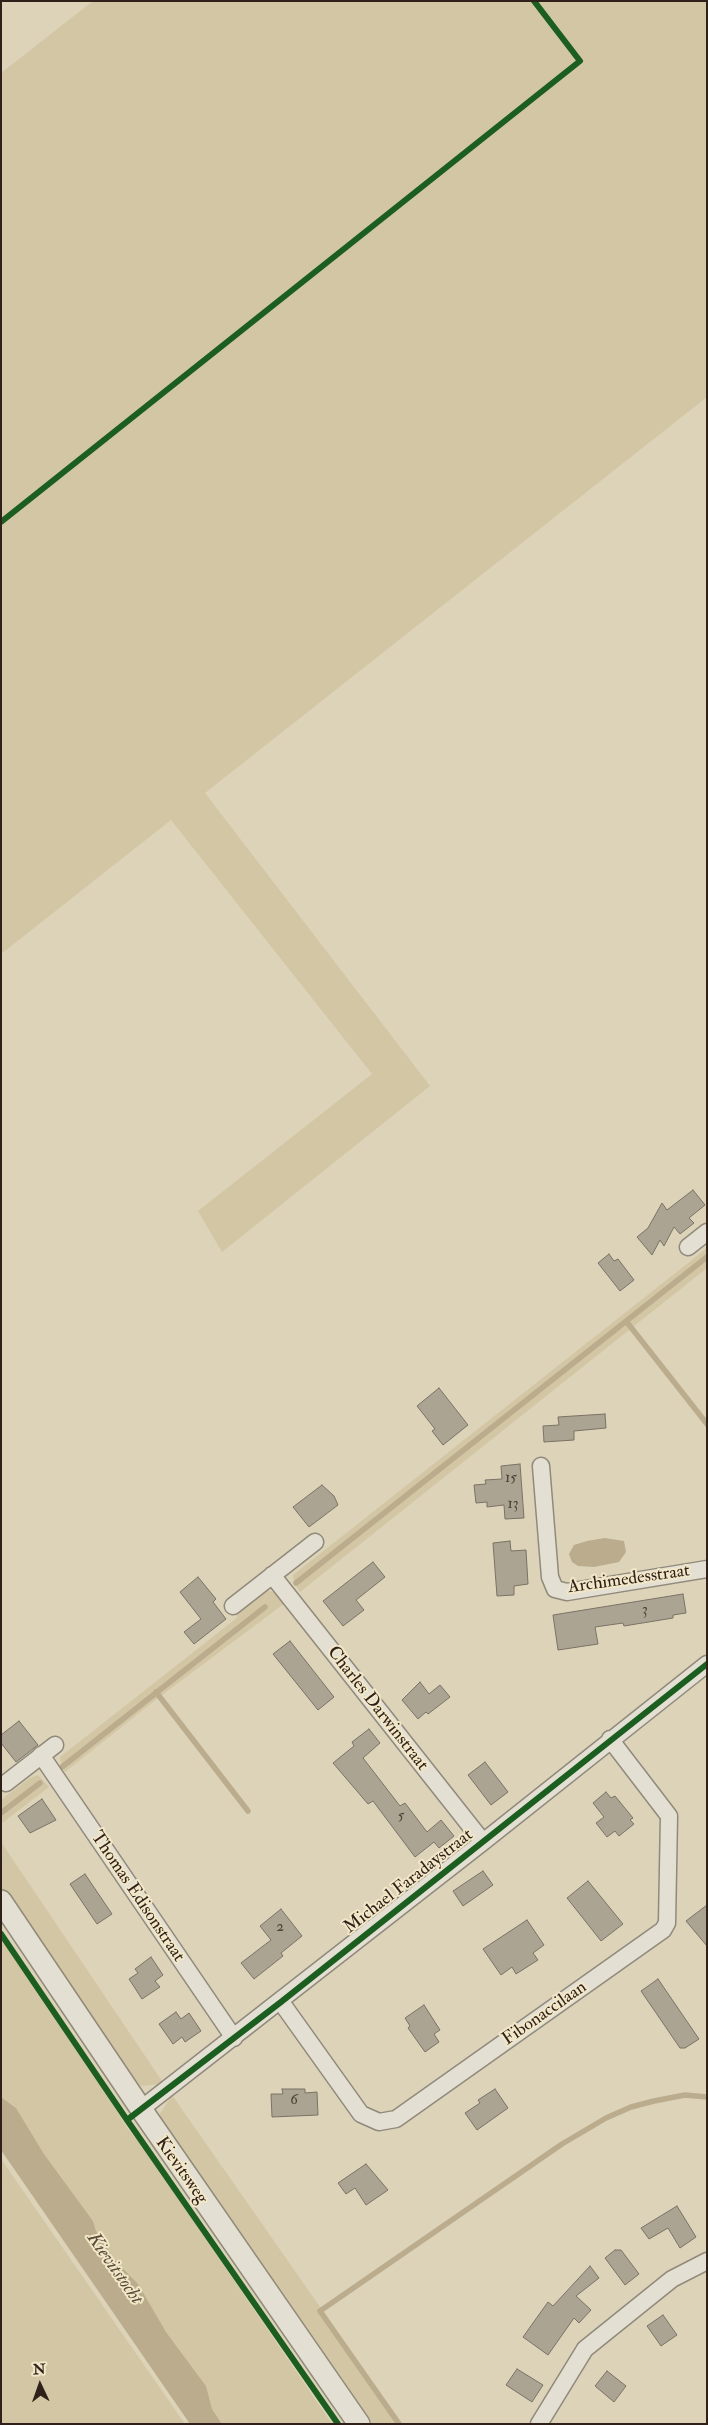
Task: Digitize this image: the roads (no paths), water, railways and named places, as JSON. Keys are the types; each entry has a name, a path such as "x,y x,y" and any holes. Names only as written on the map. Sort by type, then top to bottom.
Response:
{"street":[{"path":"688,1246 707,1232"},
{"name":"Archimedesstraat","path":"541,1466 550,1577 555,1589 567,1592 707,1569"},
{"path":"234,1606 315,1542"},
{"name":"Charles Darwinstraat","path":"272,1575 484,1842"},
{"name":"Michael Faradaystraat","path":"141,2110 281,2002 707,1664"},
{"name":"Fibonaccilaan","path":"281,2002 361,2114 379,2122 396,2119 663,1930 666,1923 669,1816 610,1740"},
{"path":"6,1783 55,1744"},
{"name":"Thomas Edisonstraat","path":"41,1756 234,2038"},
{"name":"Kievitsweg","path":"1,1901 141,2110 359,2424"},
{"path":"539,2424 585,2349 672,2279 707,2262"}],"water":[{"path":"605,1538 624,1541 626,1552 619,1562 594,1567 578,1566 572,1562 569,1554 574,1545"},
{"name":"Kievitstocht","path":"1,2097 16,2108 44,2154 93,2221 96,2231 114,2259 138,2284 166,2332 206,2386 212,2409 222,2424 190,2424 1,2150"}],"waterway":[{"path":"296,1583 707,1257"},
{"path":"626,1321 707,1424"},
{"path":"62,1767 265,1607"},
{"path":"156,1692 248,1811"},
{"path":"1,1813 40,1783"},
{"path":"399,2424 320,2311 562,2144 606,2118 631,2107 654,2101 685,2095 707,2097"}]}
